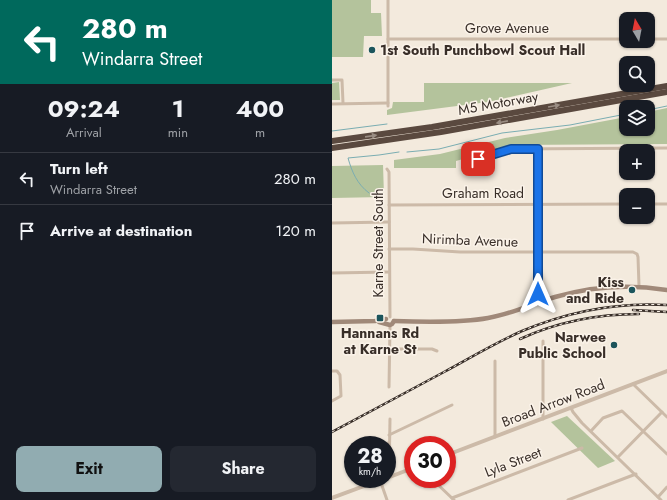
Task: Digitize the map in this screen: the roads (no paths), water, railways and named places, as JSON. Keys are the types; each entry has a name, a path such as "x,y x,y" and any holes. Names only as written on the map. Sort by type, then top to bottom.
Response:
{"highway":[{"name":"M5 Motorway","path":"332,141 432,127 667,86"},
{"name":"M5 Motorway","path":"332,148 462,129 667,92"}],"main road":[{"path":"332,322 465,321 510,313 568,293 594,288 639,286 667,290"}],"street":[{"path":"332,104 388,104 388,0"},
{"path":"655,39 667,38"},
{"name":"Grove Avenue","path":"388,39 619,39"},
{"path":"332,80 342,80 343,104"},
{"path":"478,159 511,149 667,148"},
{"path":"538,149 538,294 540,302"},
{"name":"Karne Street South","path":"387,169 389,205 389,387"},
{"name":"Graham Road","path":"389,205 619,204"},
{"path":"655,204 667,204"},
{"path":"332,224 389,222"},
{"name":"Nirimba Avenue","path":"389,249 460,252 633,252 638,257 639,286"},
{"path":"332,273 389,272"},
{"path":"543,341 543,419"},
{"path":"390,350 432,349 437,351"},
{"path":"495,361 495,437"},
{"path":"332,371 339,372 340,375 340,396 332,401"},
{"name":"Broad Arrow Road","path":"456,452 667,371"},
{"path":"633,384 667,417"},
{"path":"390,419 389,435 452,405"},
{"path":"571,408 591,431 661,500"},
{"path":"591,431 603,418 622,411 667,454"},
{"path":"618,457 662,412"},
{"name":"Lyla Street","path":"453,499 582,448"},
{"path":"568,500 636,474"},
{"path":"658,496 667,487"},
{"path":"332,498 360,488"},
{"path":"384,488 387,500"},
{"path":"441,488 453,499"}],"waterway":[{"path":"655,109 667,106"},
{"path":"407,152 439,149 502,133 570,125 619,115"},
{"path":"332,131 387,124"},
{"path":"369,193 361,186 351,168 348,158 399,152"}],"railway":[{"path":"332,432 492,346 539,324 557,318 611,307 649,304 667,305"},
{"path":"633,310 667,312"},
{"path":"520,339 549,328 578,320 624,314 639,314"}],"place":[{"name":"1st South Punchbowl Scout Hall","path":"372,50"},
{"name":"Kiss and Ride","path":"632,290"},
{"name":"Hannans Rd at Karne St","path":"380,318"},
{"name":"Narwee Public School","path":"614,345"}]}
